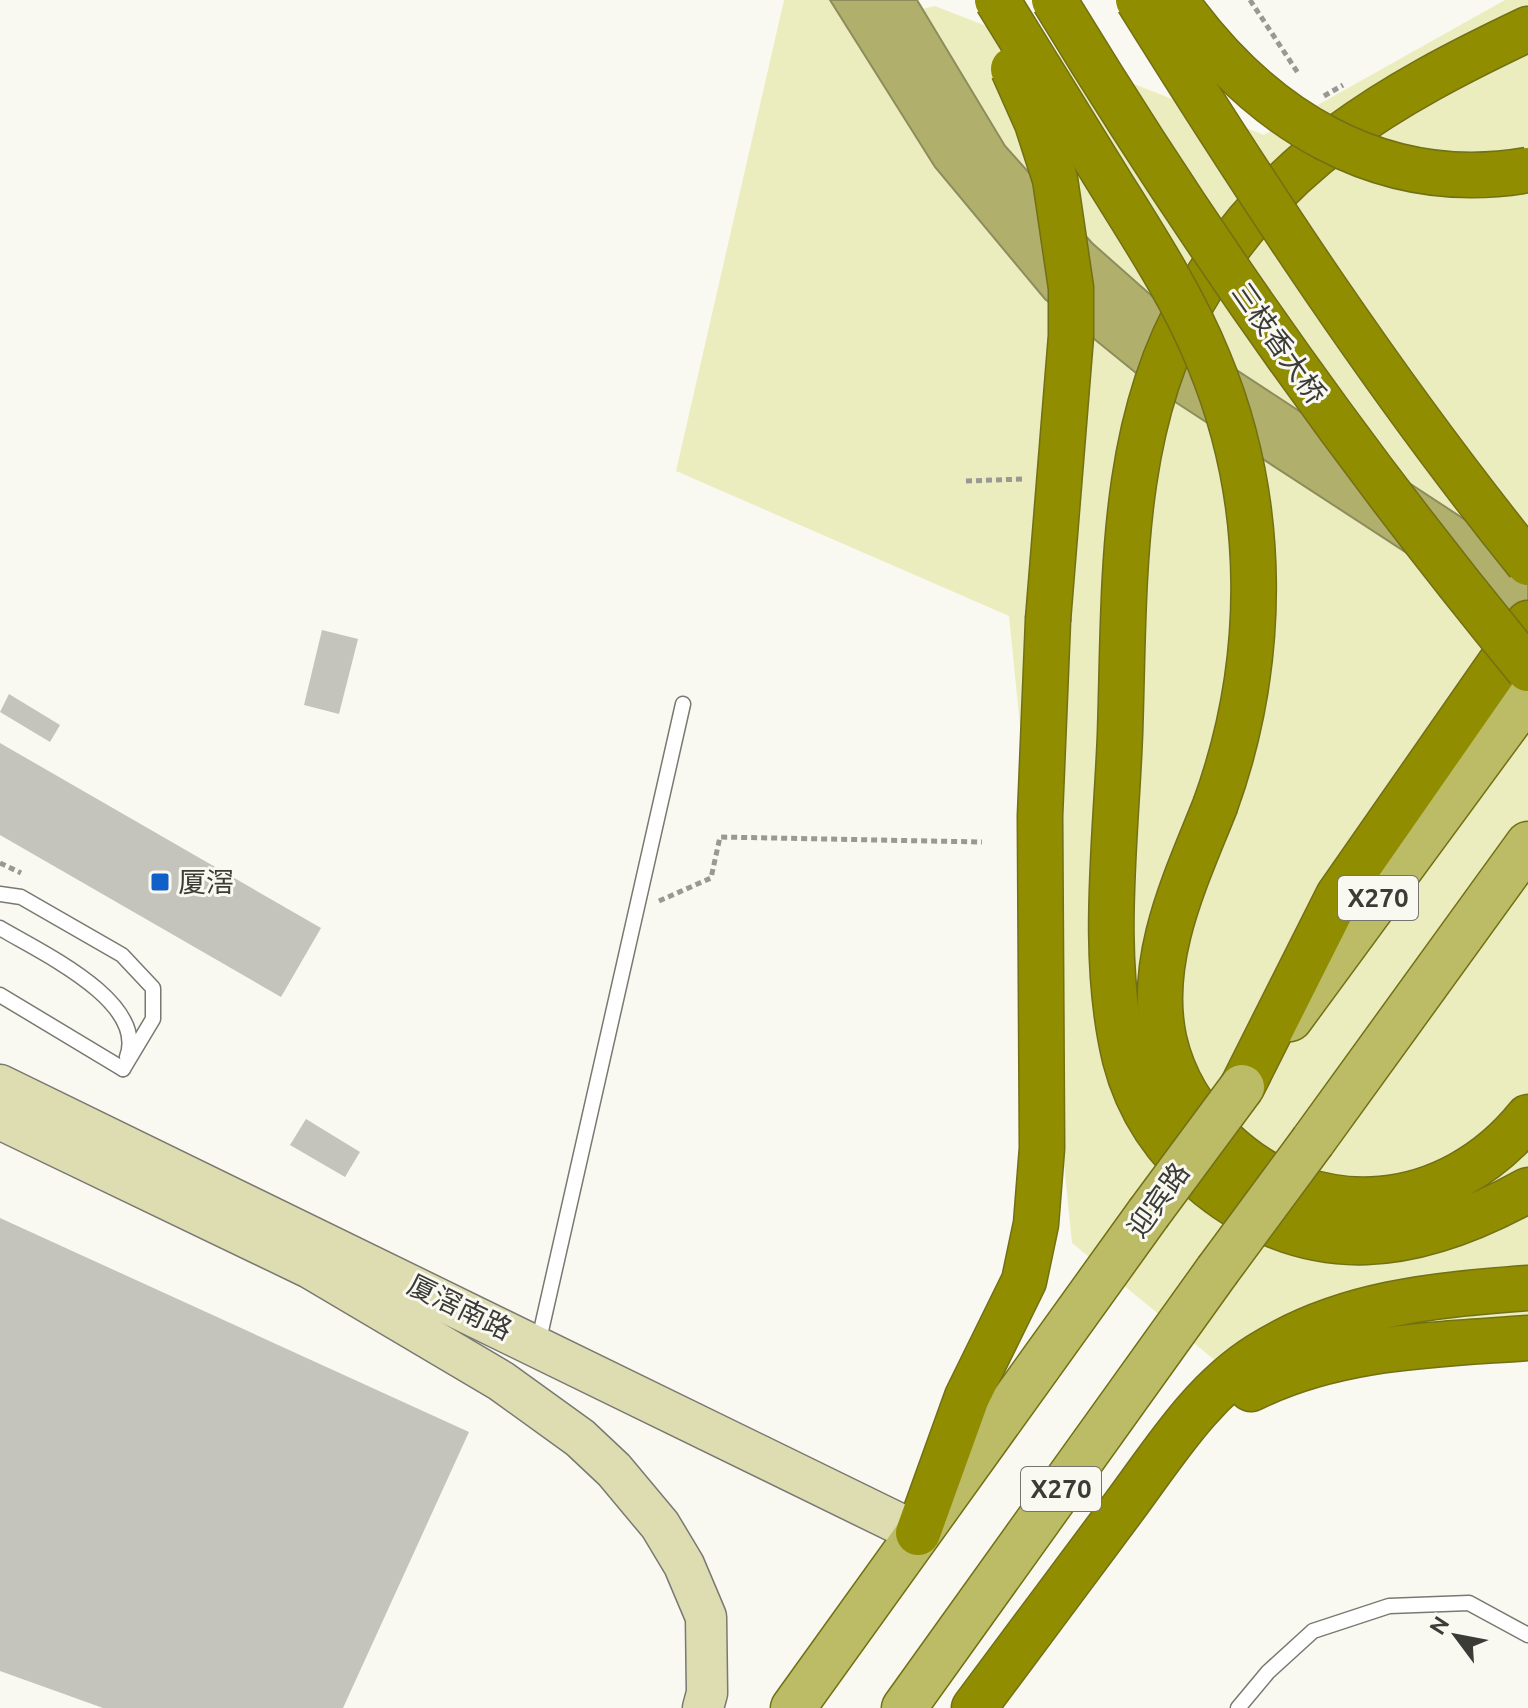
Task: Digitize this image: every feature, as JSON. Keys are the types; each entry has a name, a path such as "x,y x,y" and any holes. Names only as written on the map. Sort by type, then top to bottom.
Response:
{"highway":[{"path":"918,1533 967,1397 1024,1281 1036,1224 1042,1148 1040,816 1048,620 1072,313 1067,245 1058,190 1037,123 1012,66 976,0"},
{"path":"997,0 1174,290 1210,362 1226,408 1250,527 1254,619 1247,689 1215,806 1172,919 1161,993 1164,1038 1178,1080 1197,1111 1220,1138 1255,1169 1295,1189 1330,1199 1374,1199 1414,1193 1458,1173 1504,1142 1528,1117"},
{"name":"三枝香大桥","path":"1054,0 1147,149 1259,315 1386,492 1528,669"},
{"path":"1138,0 1318,279 1417,419 1528,563"},
{"path":"1175,0 1195,28 1243,81 1296,122 1335,143 1358,154 1416,170 1477,174 1528,170"},
{"path":"1528,29 1410,87 1320,148 1278,185 1253,214 1195,296 1158,371 1137,465 1124,621 1114,956 1126,1062 1153,1125 1179,1159 1236,1206 1271,1226 1308,1239 1354,1243 1417,1235 1458,1224 1528,1190"},
{"path":"1242,1087 1338,896 1511,696 1528,623"},
{"path":"974,1708 1197,1409 1228,1378 1263,1353 1322,1324 1413,1297 1528,1288"},
{"path":"1168,1448 1227,1401 1300,1367 1395,1348 1528,1338"}],"main road":[{"name":"X270","path":"904,1708 1528,844"},
{"name":"迎宾路","path":"793,1708 1242,1087"}],"street":[{"name":"厦滘南路","path":"0,1085 918,1533"},
{"name":"厦滘南路","path":"0,1119 310,1268 501,1381 580,1438 614,1470 660,1525 684,1565 706,1617 707,1693 703,1708"}],"lane":[{"path":"538,1345 637,911 652,830 683,704"},
{"path":"0,894 21,897 122,955 153,988 153,1019 123,1069"},
{"path":"0,928 106,994 121,1014 131,1048 123,1069"},
{"path":"0,995 123,1069"},
{"path":"1238,1708 1268,1672 1313,1631 1389,1606 1469,1603 1528,1635"}],"path":[{"path":"1250,0 1281,44"},
{"path":"637,911 711,878 720,837 982,842"}],"green space":[{"path":"784,0 830,0 935,167 1045,299 1157,390 1528,632 1528,1320 1217,1362 1072,1243 1009,616 676,471"},
{"path":"1505,0 1528,0 1528,561 1232,367 1092,243 1005,146 922,9 935,6 1264,135"}],"shaded area":[{"path":"830,0 917,0 1005,146 1092,243 1232,367 1528,561 1528,632 1157,390 1045,299 935,167"}],"building":[{"path":"322,630 358,639 339,714 304,705"},
{"path":"9,694 60,725 50,742 0,712"},
{"name":"厦滘","path":"0,743 321,928 281,997 0,835"},
{"path":"306,1119 360,1152 345,1177 290,1145"},
{"path":"0,1218 469,1432 343,1708 103,1708 0,1671"}],"place":[{"name":"厦滘","path":"160,882"}]}
